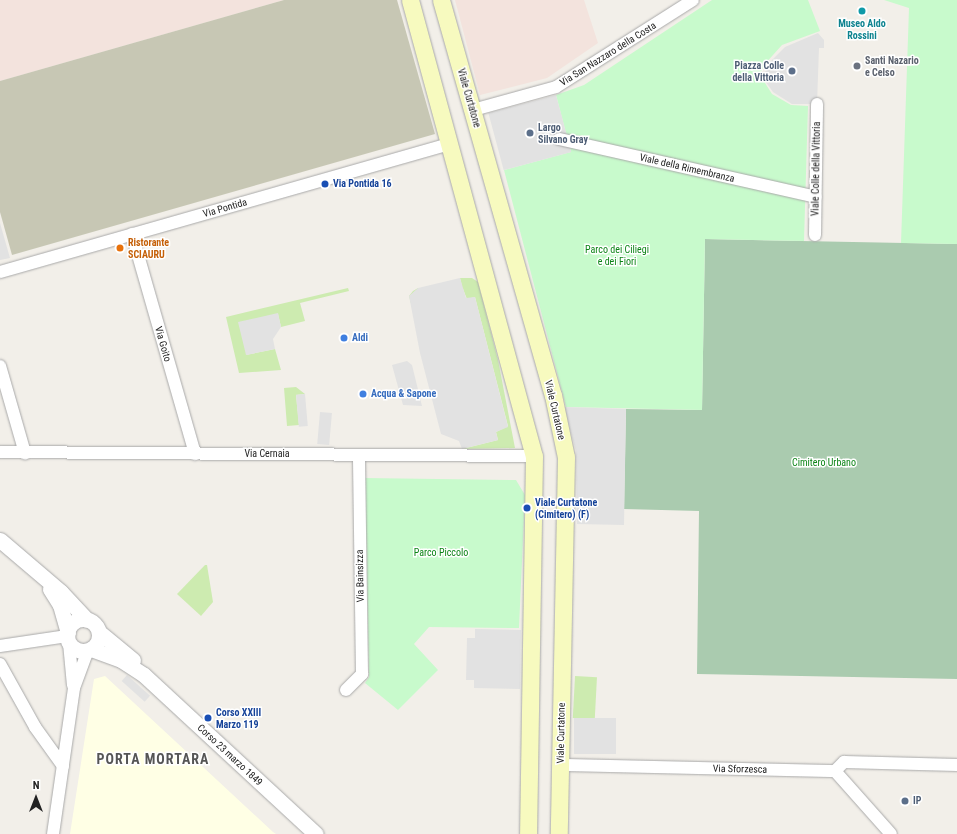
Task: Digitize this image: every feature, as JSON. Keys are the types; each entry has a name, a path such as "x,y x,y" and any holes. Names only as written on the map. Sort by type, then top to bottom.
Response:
{"main road":[{"path":"410,0 534,456 528,834"},
{"name":"Viale Curtatone","path":"441,0 553,394 566,457 559,834"}],"street":[{"name":"Via San Nazzaro della Costa","path":"473,110 556,88 693,0"},
{"name":"Viale Colle della Vittoria","path":"815,235 817,104"},
{"name":"Viale della Rimembranza","path":"559,139 816,197"},
{"name":"Via Pontida","path":"0,272 450,144"},
{"name":"Via Goito","path":"132,234 195,454"},
{"path":"0,366 25,453"},
{"name":"Via Cernaia","path":"0,452 534,456"},
{"name":"Via Bainsizza","path":"346,690 362,674 359,455"},
{"path":"0,540 43,579 61,592 87,620 95,624 99,632 98,642 89,650 74,688 53,834"},
{"path":"43,579 60,604 68,637 74,688"},
{"path":"68,637 76,621 87,620"},
{"name":"Corso 23 marzo 1849","path":"99,632 133,660 144,675"},
{"path":"0,646 68,637"},
{"path":"68,637 76,649 89,650"},
{"name":"Corso 23 marzo 1849","path":"89,650 121,660 144,675 316,834"},
{"path":"0,664 35,727 63,766"},
{"path":"891,834 835,771 844,762 957,765"},
{"name":"Via Sforzesca","path":"560,765 835,771"}],"shaded area":[{"path":"0,0 284,0 0,81"},
{"path":"284,0 397,0 435,134 12,255 0,212 0,81"},
{"path":"455,0 584,0 598,43 547,78 480,95"},
{"name":"Piazza Colle della Vittoria","path":"818,33 824,40 824,48 819,48 817,104 792,104 773,92 763,78 768,64 785,47"},
{"name":"Largo Silvano Gray","path":"556,95 571,152 504,170 488,113"},
{"path":"0,223 10,258 0,260"},
{"path":"460,278 466,298 475,297 508,427 496,432 498,440 462,449 459,441 441,434 420,353 409,296 418,288"},
{"path":"278,313 281,327 273,339 275,349 246,355 238,322"},
{"path":"407,361 412,365 422,406 403,405 392,365"},
{"path":"305,394 308,426 299,427 296,395"},
{"path":"564,407 626,409 624,525 577,524 576,451"},
{"path":"320,412 332,413 329,445 317,444"},
{"path":"475,629 521,630 520,689 474,688 474,680 466,680 467,638 475,638"},
{"path":"127,675 150,696 145,702 122,681"},
{"path":"105,676 276,834 70,834 94,679"},
{"path":"574,718 616,718 616,754 574,754"}],"green space":[{"name":"Parco dei Ciliegi e dei Fiori","path":"712,0 808,0 820,31 782,45 764,65 760,75 772,94 791,105 808,106 804,241 705,239 702,410 566,407 504,170 571,152 556,95 584,85"},
{"path":"884,0 957,0 957,244 901,243 909,8"},
{"name":"Cimitero Urbano","path":"705,239 957,244 957,679 697,674 699,511 624,509 626,409 702,410"},
{"path":"460,278 472,278 478,282 498,360 515,448 462,449 498,440 496,432 508,426 475,297 467,299 463,289 413,302 413,311 409,296 413,291 418,288 421,296 462,286"},
{"path":"348,288 349,291 300,303 305,321 281,327 278,314 246,355 275,349 281,370 239,373 226,317"},
{"path":"296,387 305,394 296,395 299,425 287,426 284,388"},
{"name":"Parco Piccolo","path":"365,478 516,480 525,495 519,628 429,627 414,644 438,670 398,710 365,683 369,677"},
{"path":"205,565 207,565 213,602 201,616 177,594"},
{"path":"575,676 597,677 595,719 573,718"}],"place":[{"name":"Museo Aldo Rossini","path":"862,11"},
{"name":"Santi Nazario e Celso","path":"857,66"},
{"name":"Piazza Colle della Vittoria","path":"792,71"},
{"name":"Largo Silvano Gray","path":"530,133"},
{"name":"Via Pontida 16","path":"325,184"},
{"name":"Ristorante SCIAURU","path":"120,248"},
{"name":"Aldi","path":"344,338"},
{"name":"Acqua & Sapone","path":"363,394"},
{"name":"Viale Curtatone (Cimitero) (F)","path":"527,508"},
{"name":"Corso XXIII Marzo 119","path":"208,718"},
{"name":"IP","path":"905,801"}],"district":[{"name":"PORTA MORTARA","path":"153,759"}]}
